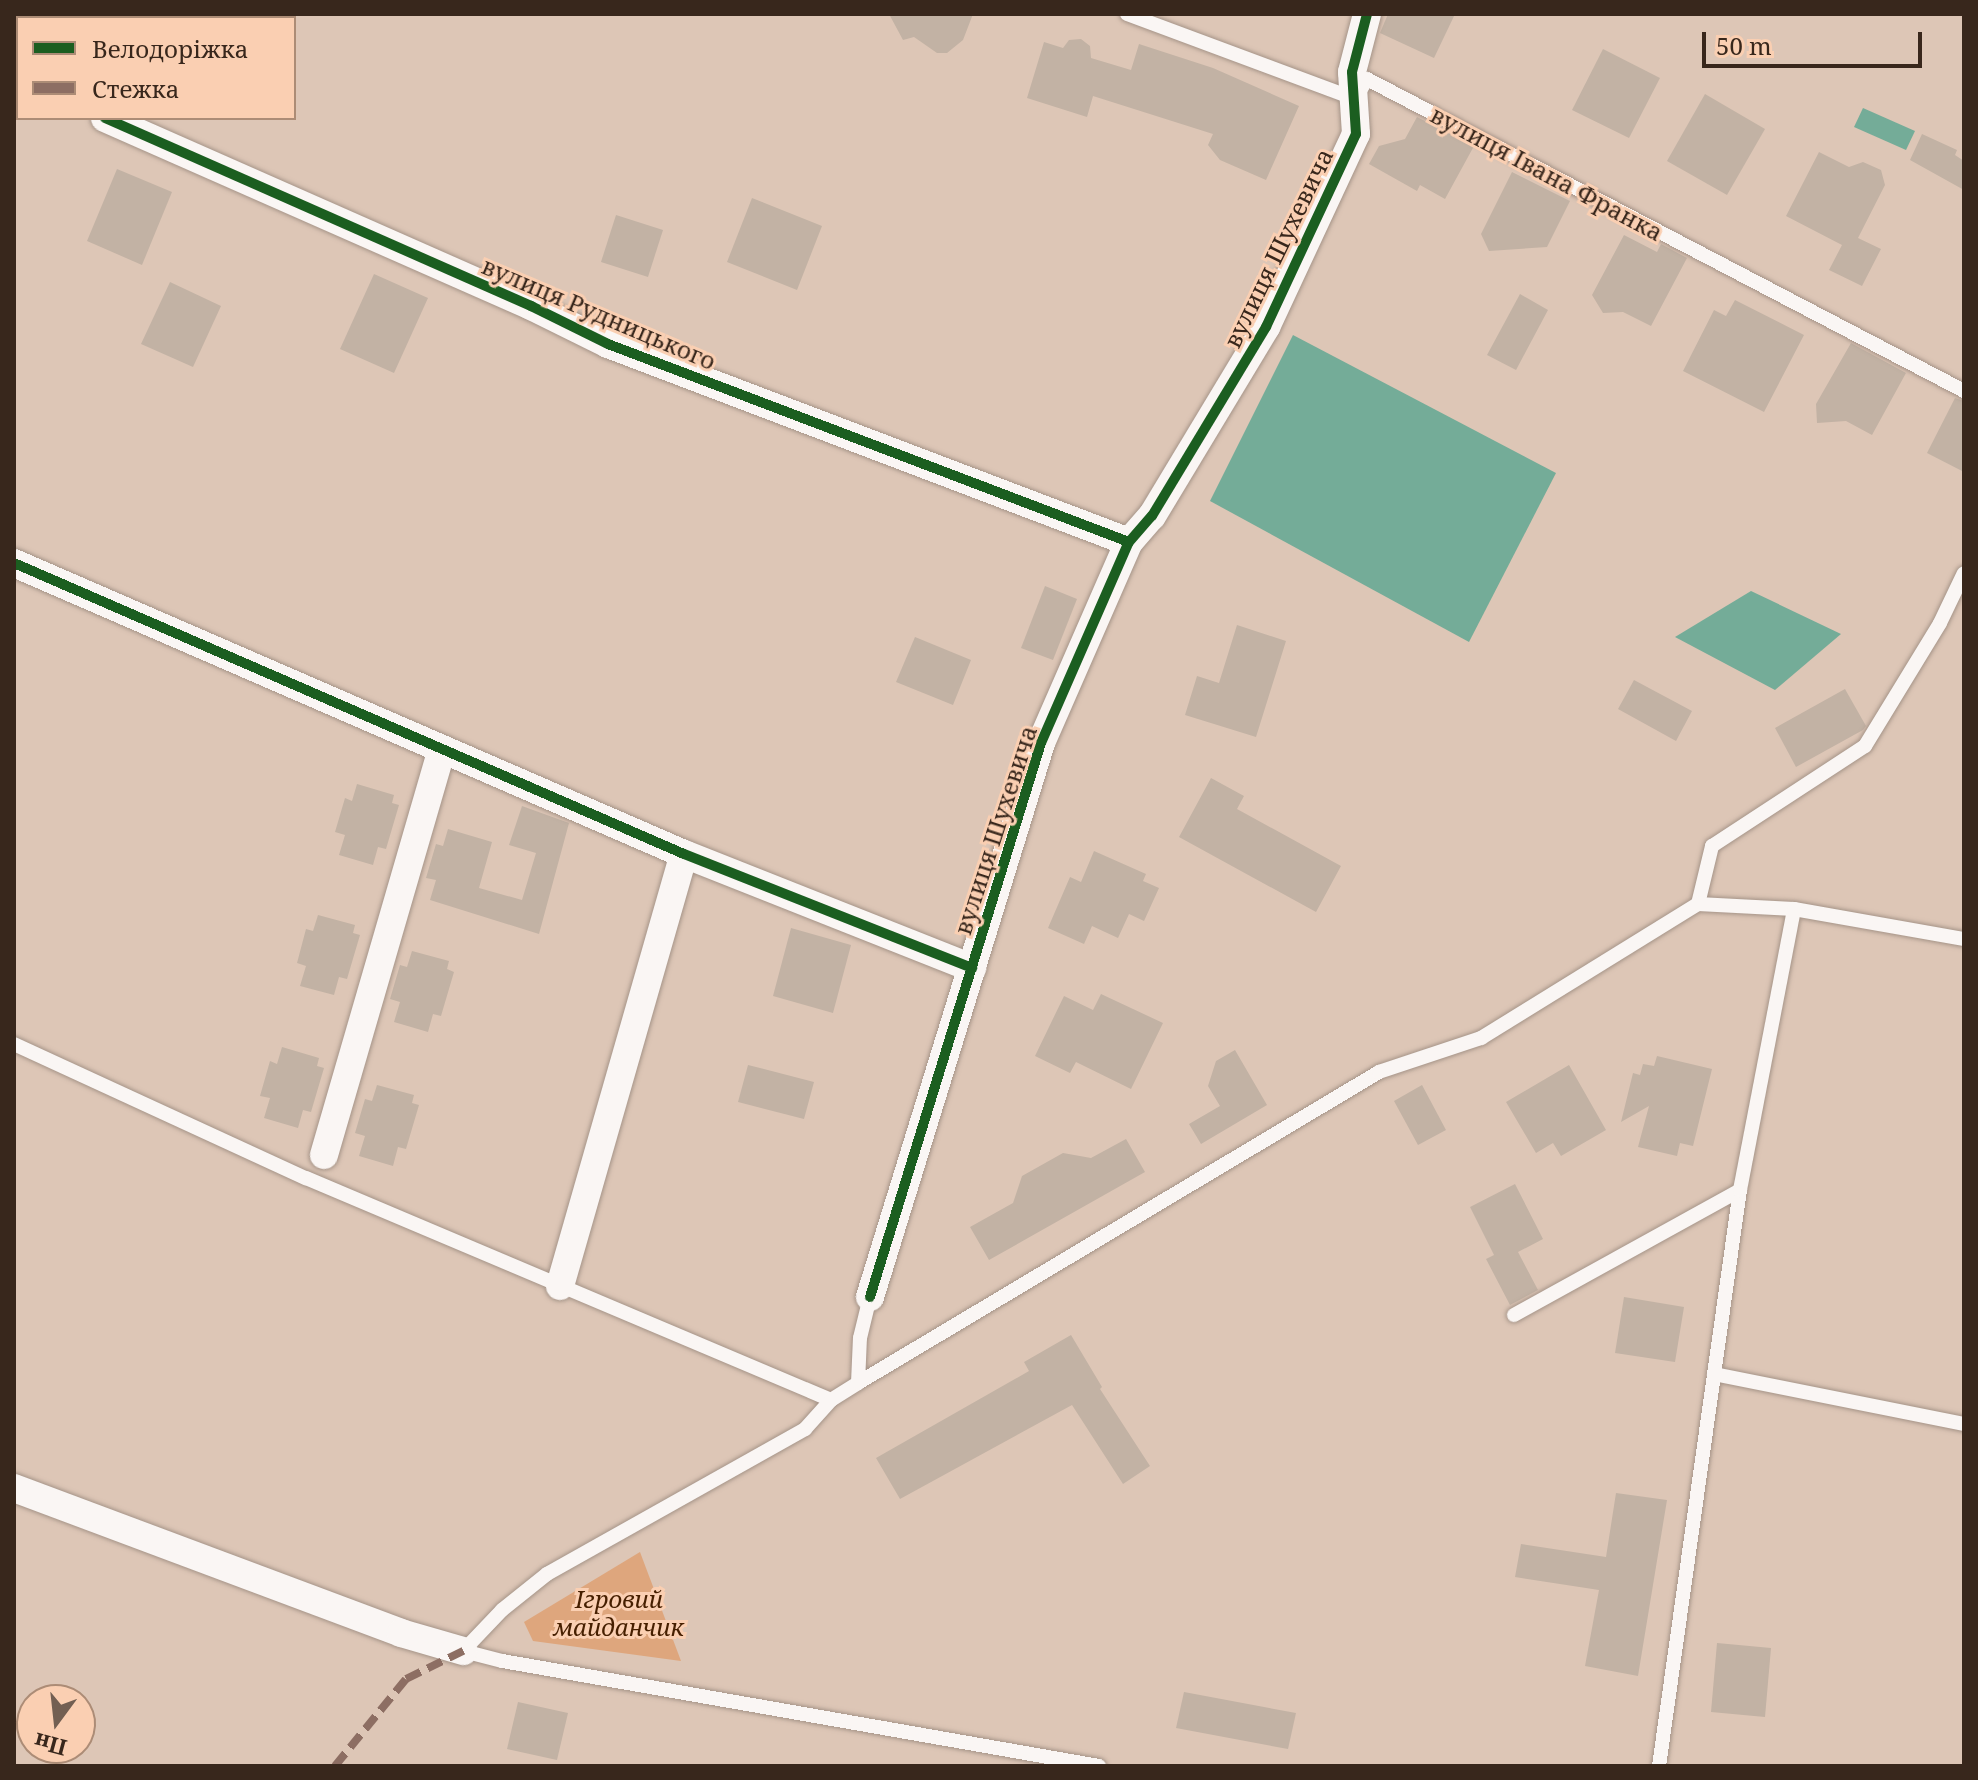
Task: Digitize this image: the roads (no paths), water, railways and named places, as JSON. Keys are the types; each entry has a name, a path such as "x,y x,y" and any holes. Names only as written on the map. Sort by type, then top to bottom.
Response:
{"street":[{"name":"вулиця Шухевича","path":"870,1297 1041,743 1129,542 1152,516 1266,327 1356,134 1352,72 1367,14"},
{"name":"вулиця Рудницького","path":"110,120 531,306 608,344 1129,542"},
{"path":"14,563 684,854 972,968"},
{"path":"324,1155 442,750"},
{"path":"560,1286 684,854"},
{"path":"14,1488 401,1633 463,1651"}],"lane":[{"path":"1127,14 1355,99"},
{"name":"вулиця Івана Франка","path":"1355,99 1367,79 1964,391"},
{"path":"1698,904 1712,846 1865,746 1940,623 1964,573"},
{"path":"1099,1766 502,1661 463,1651 502,1610 547,1574 805,1429 831,1400 858,1383 1379,1072 1481,1038 1698,904 1794,909 1964,939"},
{"path":"1659,1766 1740,1190 1794,909"},
{"path":"14,1044 306,1178 831,1400"},
{"path":"1514,1315 1740,1190"},
{"path":"858,1383 860,1338 870,1297"},
{"path":"1714,1374 1964,1424"}],"park label":[{"name":"Ігровий майданчик","path":"619,1613"}]}
